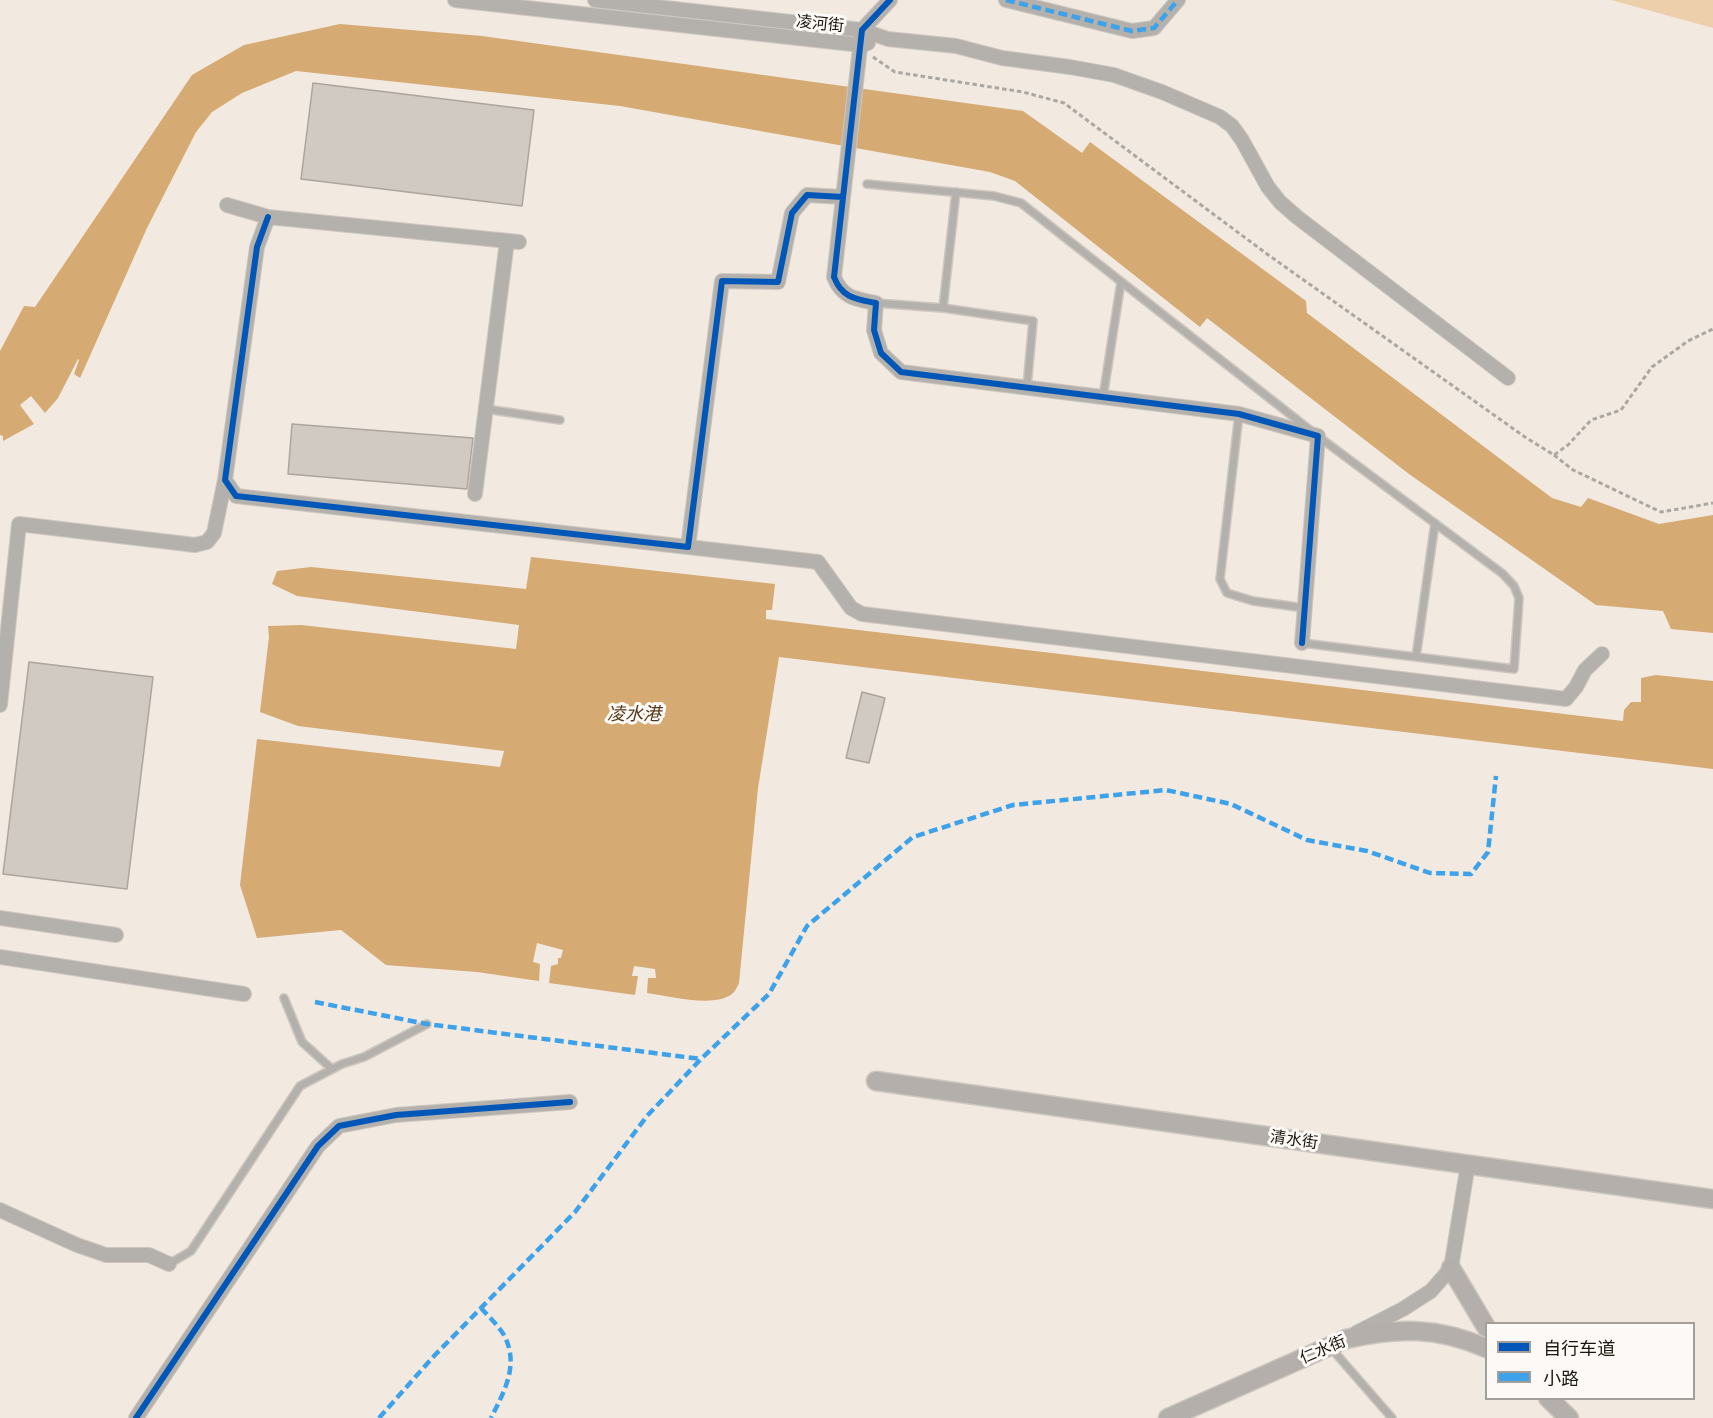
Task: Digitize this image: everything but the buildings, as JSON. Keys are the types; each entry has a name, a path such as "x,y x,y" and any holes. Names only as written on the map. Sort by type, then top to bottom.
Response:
{"main road":[{"name":"清水街","path":"876,1081 1713,1199"},
{"path":"1451,1268 1485,1325"},
{"name":"仁水街","path":"1168,1418 1346,1339 1386,1331 1411,1331 1465,1339 1485,1348"},
{"path":"1550,1400 1569,1418"}],"street":[{"name":"凌河街","path":"455,0 861,45 888,39"},
{"name":"凌河街","path":"595,0 862,30 888,39"},
{"path":"890,0 862,30 834,277 838,287 853,299 876,303 874,330 881,353 901,372 1239,414 1318,436 1302,643"},
{"path":"1006,0 1132,31 1154,28 1179,0"},
{"path":"888,39 956,45 1002,58 1114,75 1162,92 1220,117 1232,126 1242,140 1268,187 1280,202 1508,378"},
{"path":"688,547 722,281 778,282 792,213 807,195 843,197"},
{"path":"227,206 268,217 513,242 486,409 475,495"},
{"path":"0,705 19,524 195,545 207,542 214,533 225,480 257,247 268,217"},
{"path":"225,480 236,496 818,562 851,608 862,614 1566,699 1586,670 1602,654"},
{"path":"0,918 116,935"},
{"path":"0,957 244,993"},
{"path":"136,1418 318,1146 339,1126 396,1114 570,1102"},
{"path":"1346,1339 1431,1291 1451,1268 1468,1164"},
{"path":"0,1210 77,1245 106,1254 149,1255 169,1264"}],"lane":[{"path":"867,184 994,196 1021,203 1318,436 1503,574 1514,586 1519,598 1514,669 1302,643"},
{"path":"943,308 956,192"},
{"path":"1103,397 1121,282"},
{"path":"876,303 943,308 1033,321 1027,387"},
{"path":"486,409 560,420"},
{"path":"1239,414 1220,579 1227,593 1253,601 1305,608"},
{"path":"1416,657 1435,523"},
{"path":"284,998 302,1042 332,1069"},
{"path":"169,1264 191,1251 300,1086 342,1064 364,1057 427,1024"},
{"path":"1329,1346 1392,1418"}],"path":[{"path":"872,56 895,72 1023,92 1064,103 1267,254 1573,470 1661,512 1713,503"},
{"path":"1554,455 1568,445 1591,420 1621,410 1652,366 1688,341 1713,329"}],"shaded area":[{"path":"1611,0 1713,0 1713,28"}],"water":[{"path":"340,24 482,36 1023,111 1082,153 1090,142 1306,301 1307,313 1552,498 1581,507 1588,498 1659,524 1713,515 1713,633 1671,629 1663,611 1596,605 1409,474 1207,318 1200,327 1015,181 990,172 620,106 296,71 242,93 212,112 196,132 147,228 80,378 74,374 78,359 58,398 45,413 31,396 20,405 34,424 3,441 3,436 0,435 0,351 24,306 35,307 192,75 244,45"},
{"name":"凌水港","path":"531,557 775,584 772,610 766,610 766,619 1623,721 1624,710 1631,702 1641,702 1641,678 1656,675 1713,681 1713,769 779,657 758,788 739,983 732,994 724,998 703,1001 647,993 648,978 656,978 655,969 634,966 632,976 638,976 635,995 549,983 551,966 558,964 558,958 561,958 563,950 537,943 533,962 540,964 539,981 477,972 386,965 341,930 257,938 240,885 257,739 500,767 504,751 298,726 260,712 269,637 268,626 301,625 516,649 519,625 297,596 272,584 277,571 311,567 526,589"}],"marked path":[{"path":"1006,0 1132,31 1154,28 1178,0"},
{"path":"379,1418 434,1356 575,1212 647,1116 701,1059 769,994 807,926 913,837 1013,805 1166,790 1231,804 1307,840 1367,851 1430,873 1471,874 1488,852 1496,776"},
{"path":"315,1002 427,1024 701,1059"},
{"path":"481,1308 503,1333 511,1358 508,1379 491,1418"}],"cycle path":[{"path":"890,0 862,30 834,277 841,289 850,296 876,303 874,330 881,353 901,372 1239,414 1318,436 1302,643"},
{"path":"268,217 257,247 225,480 236,496 688,547 722,281 778,282 792,213 807,195 843,197"},
{"path":"136,1418 318,1146 339,1126 396,1115 570,1102"}]}
